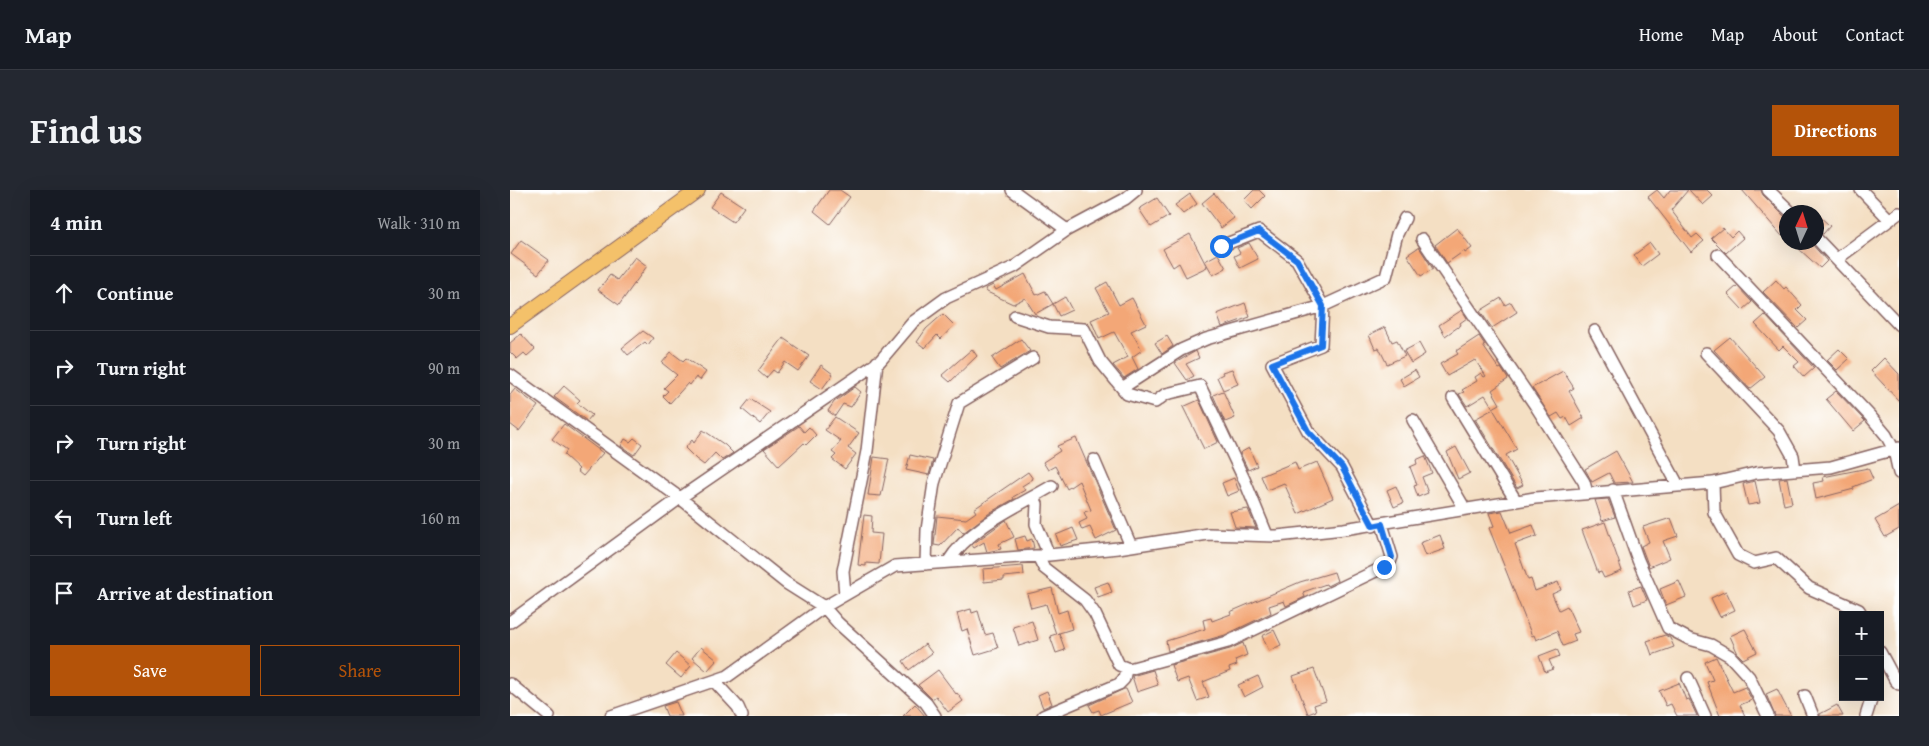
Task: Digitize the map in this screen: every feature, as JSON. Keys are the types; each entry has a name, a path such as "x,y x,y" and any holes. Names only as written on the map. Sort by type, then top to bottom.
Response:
{"main road":[{"path":"510,326 698,190"}],"street":[{"path":"1012,190 1067,230"},
{"path":"510,622 680,498 880,361 913,322 946,298 1014,267 1067,230 1136,190"},
{"path":"1768,190 1784,205"},
{"path":"1837,259 1894,216 1861,190"},
{"path":"1122,388 1181,350 1206,339 1323,306 1386,277 1397,234 1406,218"},
{"path":"1033,498 1037,504 1036,524 1044,556 1044,568 1085,600 1095,614 1120,665 1126,669 1228,642 1384,567 1390,562 1392,557 1377,525 1342,467 1308,431 1272,364 1321,345 1323,306 1297,260 1259,231 1221,246"},
{"path":"1422,239 1537,408 1584,482 1587,493"},
{"path":"1824,246 1899,325"},
{"path":"1718,255 1870,416 1896,449 1899,473"},
{"path":"1015,316 1049,328 1084,329 1100,361 1128,394 1155,402 1166,394 1200,386 1268,535"},
{"path":"1595,330 1678,485"},
{"path":"1706,353 1779,431 1793,456 1795,470"},
{"path":"926,564 927,530 934,483 959,403 1033,358"},
{"path":"845,594 843,571 867,452 877,362"},
{"path":"510,375 680,498 786,583 824,607 838,623 926,703 935,716"},
{"path":"1453,398 1516,501"},
{"path":"1413,420 1466,509"},
{"path":"611,716 728,676 824,607 895,566 1044,556 1131,546 1208,534 1268,535 1377,525 1516,501 1613,490 1713,483 1756,473 1831,467 1896,449"},
{"path":"1094,460 1131,546"},
{"path":"1713,483 1714,512 1738,555 1754,563 1776,558 1809,588 1860,611"},
{"path":"948,562 956,549 986,525 1052,486"},
{"path":"1613,490 1638,560 1668,628 1689,639 1711,645 1730,656 1748,676 1768,716"},
{"path":"1884,660 1899,684"},
{"path":"1043,716 1119,684 1124,679 1126,669"},
{"path":"1688,678 1705,716"},
{"path":"714,681 738,707 742,716"},
{"path":"510,684 549,716"},
{"path":"1805,696 1813,716"},
{"path":"1866,716 1871,701"}],"building":[{"path":"829,190 840,190 850,197 830,224 814,211"},
{"path":"1254,190 1259,190 1265,196 1252,209 1244,200"},
{"path":"1657,190 1664,198 1670,190 1688,190 1671,210 1692,238 1697,234 1704,241 1691,252 1648,197"},
{"path":"1689,190 1707,190 1713,196 1703,205"},
{"path":"1742,190 1761,190 1763,195 1779,211 1779,233"},
{"path":"721,192 744,207 733,222 710,207"},
{"path":"1214,193 1234,218 1221,228 1202,203"},
{"path":"1190,194 1197,204 1183,214 1175,205"},
{"path":"1157,198 1169,216 1151,227 1139,209"},
{"path":"1824,220 1830,226 1824,233"},
{"path":"1457,228 1472,248 1465,253 1464,251 1447,263 1435,245"},
{"path":"1723,228 1731,237 1737,231 1743,238 1726,253 1711,238"},
{"path":"1190,234 1207,267 1186,277 1179,263 1173,267 1163,249"},
{"path":"521,240 549,260 538,274 511,254"},
{"path":"1249,243 1258,259 1240,268 1234,256 1240,253 1237,248"},
{"path":"1650,243 1658,254 1642,266 1634,255"},
{"path":"1419,247 1433,269 1421,276 1407,255"},
{"path":"1800,250 1817,250 1827,261 1820,268"},
{"path":"1218,254 1226,268 1213,275 1205,261"},
{"path":"635,257 647,266 619,305 598,290 610,275 617,280"},
{"path":"1025,274 1036,295 1045,291 1053,304 1035,314 1025,298 1013,304 987,292 985,289 993,285 996,290"},
{"path":"1776,280 1784,289 1786,287 1802,305 1797,310 1807,320 1798,328 1763,292"},
{"path":"1107,282 1119,305 1132,298 1146,324 1131,331 1142,350 1132,357 1138,369 1124,378 1113,365 1128,357 1114,332 1099,339 1091,320 1109,312 1096,288"},
{"path":"1737,286 1752,302 1743,310 1728,294"},
{"path":"1065,297 1072,310 1059,316 1053,304"},
{"path":"1501,298 1505,305 1511,302 1517,312 1492,328 1480,311"},
{"path":"1245,303 1250,317 1222,327 1217,314"},
{"path":"1462,310 1467,318 1460,323 1461,325 1445,336 1439,325"},
{"path":"943,314 954,325 941,339 937,335 925,348 917,342 926,329"},
{"path":"1765,315 1814,368 1804,377 1794,366 1799,362 1783,346 1779,350 1755,324"},
{"path":"1385,327 1392,342 1397,340 1405,356 1387,364 1379,348 1375,349 1369,335"},
{"path":"643,331 653,338 648,345 645,342 628,355 622,348"},
{"path":"521,334 535,349 527,356 524,353 517,359 510,352 510,343"},
{"path":"1167,336 1173,346 1162,354 1155,343"},
{"path":"1479,336 1485,345 1483,346 1508,379 1492,390 1500,404 1493,408 1485,395 1467,406 1459,394 1477,381 1475,377 1481,373 1484,377 1486,376 1475,360 1447,376 1440,364 1458,354 1456,351"},
{"path":"1730,337 1765,377 1750,389 1714,350"},
{"path":"783,338 809,356 798,371 785,362 777,373 773,370 766,378 758,371"},
{"path":"1021,339 1030,351 1000,369 992,358"},
{"path":"1419,343 1425,354 1411,363 1404,351"},
{"path":"972,349 977,356 950,382 942,375"},
{"path":"1839,349 1849,359 1837,370 1827,360"},
{"path":"1196,351 1199,358 1186,364 1194,376 1187,380 1175,363"},
{"path":"671,352 683,361 686,358 706,372 700,380 696,377 690,385 688,383 670,403 663,396 668,391 664,388 677,375 662,363"},
{"path":"1884,358 1899,374 1899,401 1871,371"},
{"path":"821,365 833,374 822,389 810,381"},
{"path":"1232,369 1238,384 1223,390 1217,377 1223,374 1222,372"},
{"path":"1415,370 1419,377 1404,386 1400,379"},
{"path":"1563,371 1574,388 1569,391 1584,418 1571,426 1566,417 1562,419 1558,413 1551,417 1532,388"},
{"path":"564,386 580,400 577,403 592,415 587,421 554,397"},
{"path":"855,387 861,392 851,407 843,404 835,416 828,411 834,402"},
{"path":"515,389 538,406 519,431 510,424 510,395"},
{"path":"1223,391 1235,418 1225,422 1213,395"},
{"path":"1836,391 1865,421 1853,431 1826,399"},
{"path":"750,399 770,412 760,424 742,409"},
{"path":"1199,400 1218,442 1204,449 1183,407"},
{"path":"1493,409 1517,449 1506,455 1523,485 1517,488 1475,419"},
{"path":"835,417 859,433 848,448 856,454 845,469 832,459 836,455 832,452 841,441 825,430"},
{"path":"564,424 603,453 583,476 577,471 579,469 564,455 567,450 552,439"},
{"path":"799,426 804,432 809,427 816,435 806,445 804,443 779,466 764,449"},
{"path":"703,430 733,453 722,460 715,453 704,465 696,459 685,448 692,440 694,443"},
{"path":"634,438 642,444 634,455 621,446 625,439 630,442"},
{"path":"1076,438 1116,530 1096,540 1090,527 1082,530 1079,523 1087,519 1084,512 1091,510 1079,481 1067,489 1055,466 1048,470 1043,462 1060,451 1057,446"},
{"path":"1456,447 1470,473 1458,479 1447,452"},
{"path":"1249,448 1257,466 1248,470 1240,453"},
{"path":"1616,451 1633,482 1614,483 1609,473 1592,482 1585,469"},
{"path":"910,455 933,460 929,475 906,470"},
{"path":"1425,456 1432,473 1422,477 1428,493 1418,497 1414,486 1417,485 1410,467 1417,464 1416,460"},
{"path":"874,457 889,459 881,496 868,495"},
{"path":"1295,462 1298,470 1317,462 1333,498 1298,514 1284,483 1267,490 1261,476"},
{"path":"1868,468 1873,479 1853,487 1854,489 1816,499 1813,483 1824,481 1823,477"},
{"path":"1028,472 1033,479 1022,486 1025,490 1013,497 1014,499 991,512 963,533 958,527 940,546 934,545 937,516 966,519 976,512 974,509"},
{"path":"1234,478 1239,491 1227,496 1222,483"},
{"path":"1787,478 1792,503 1784,505 1779,479"},
{"path":"1755,481 1760,503 1748,505 1743,484"},
{"path":"1396,486 1403,503 1394,507 1387,490"},
{"path":"1608,499 1615,517 1602,521 1595,500"},
{"path":"1899,506 1899,529 1885,537 1875,520"},
{"path":"1248,509 1256,528 1235,527 1230,512"},
{"path":"1502,511 1511,533 1533,525 1537,536 1515,544 1528,580 1531,579 1535,591 1558,582 1561,590 1552,594 1559,610 1567,606 1579,632 1573,634 1576,641 1563,646 1557,631 1536,640 1534,635 1532,636 1489,528 1494,526 1489,513"},
{"path":"864,515 872,516 871,533 882,534 879,564 866,563 866,566 858,565"},
{"path":"1671,518 1678,536 1663,541 1670,558 1649,567 1641,546 1649,542 1643,527"},
{"path":"1006,520 1014,537 999,544 1001,549 987,552 984,542 974,548 972,545 974,543"},
{"path":"1605,522 1622,571 1604,578 1601,572 1598,573 1582,530"},
{"path":"1073,528 1078,540 1060,546 1056,535"},
{"path":"1440,535 1445,549 1425,556 1420,543"},
{"path":"1025,536 1027,541 1032,539 1034,548 1018,550 1015,539"},
{"path":"1023,566 1024,575 984,582 983,569"},
{"path":"1334,572 1337,581 1327,586 1326,584 1303,592 1305,597 1286,606 1284,601 1269,606 1271,613 1225,635 1168,651 1166,641 1205,629 1203,620 1211,618 1212,621 1300,582"},
{"path":"1679,581 1686,597 1666,605 1660,589"},
{"path":"1108,582 1112,592 1098,597 1094,587"},
{"path":"1641,586 1647,600 1634,605 1629,590"},
{"path":"1052,588 1058,613 1067,610 1072,629 1056,634 1046,604 1031,608 1027,594"},
{"path":"1726,591 1735,610 1720,617 1711,598"},
{"path":"971,609 972,613 978,611 985,635 993,633 998,648 975,655 967,629 962,631 957,613"},
{"path":"1032,621 1038,640 1019,646 1013,627"},
{"path":"1745,629 1757,652 1743,659 1738,654 1730,636"},
{"path":"1274,630 1281,645 1269,651 1262,636"},
{"path":"1059,633 1065,650 1056,653 1050,636"},
{"path":"1665,635 1670,638 1674,647 1652,655 1647,641"},
{"path":"1243,643 1247,655 1235,660 1237,665 1229,668 1230,671 1203,682 1209,697 1197,701 1188,678 1177,682 1171,665 1230,649"},
{"path":"925,644 932,653 909,670 903,661"},
{"path":"701,647 717,660 707,671 692,658"},
{"path":"1557,649 1560,656 1549,660 1553,669 1545,672 1539,656"},
{"path":"676,653 691,666 681,678 666,665"},
{"path":"1716,657 1733,692 1745,687 1752,700 1740,705 1745,716 1720,716 1707,682 1713,680 1705,662"},
{"path":"1314,669 1326,701 1314,705 1316,711 1308,714 1293,676"},
{"path":"938,670 963,701 948,712 936,696 932,699 918,685"},
{"path":"1153,670 1158,685 1137,692 1132,676"},
{"path":"1258,676 1263,687 1244,697 1238,685"},
{"path":"1679,683 1686,700 1689,699 1697,716 1677,716 1671,704 1666,706 1659,691"},
{"path":"1126,689 1132,702 1101,715 1099,710 1093,712 1089,705"},
{"path":"1777,689 1791,716 1775,716 1766,694"},
{"path":"1047,691 1052,704 1043,708 1038,695"},
{"path":"676,702 682,716 667,716 663,706"},
{"path":"915,704 925,716 903,716"},
{"path":"1837,705 1843,716 1820,716 1820,714"}],"route":[{"path":"1221,246 1259,231 1272,239 1297,260 1323,306 1321,345 1272,364 1308,431 1342,467 1373,526 1382,524 1392,557 1388,565 1384,567"}]}
